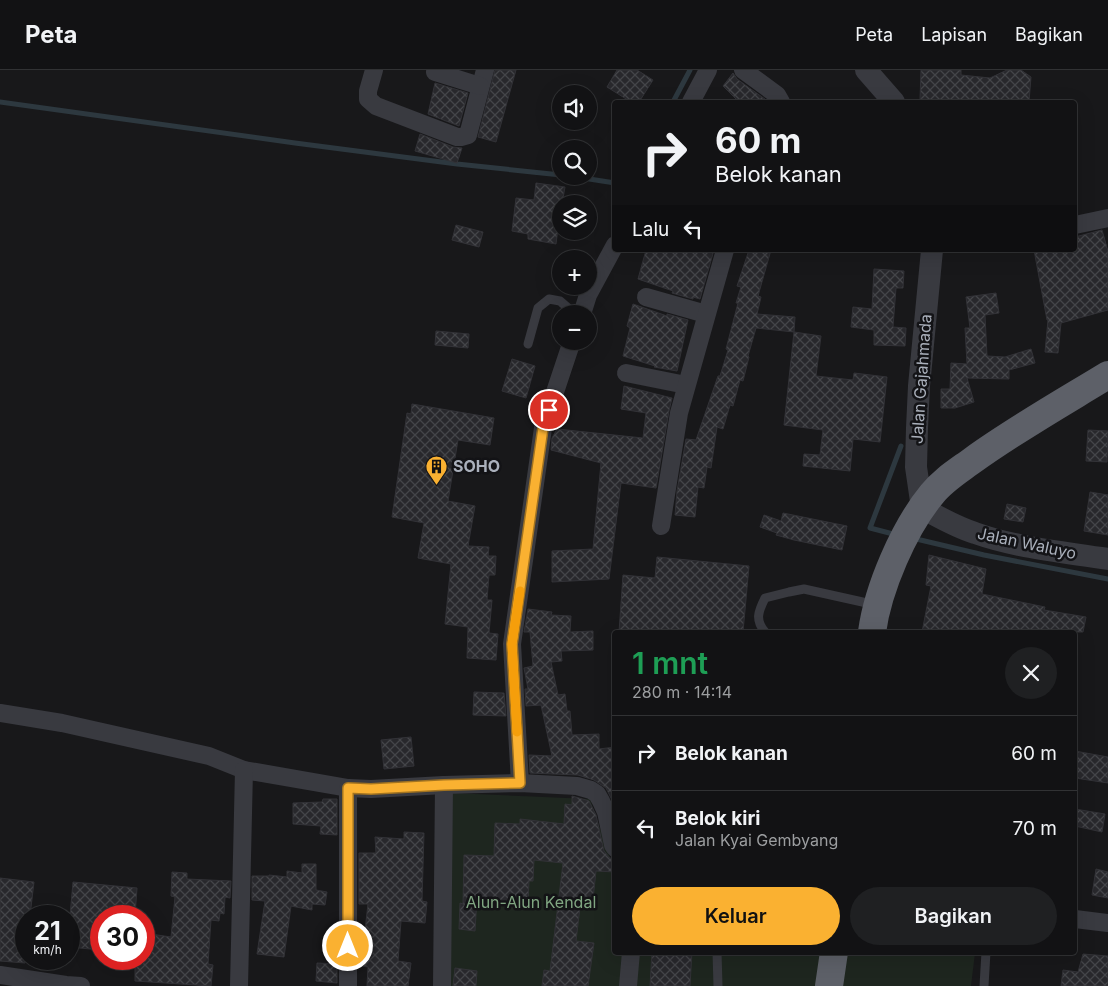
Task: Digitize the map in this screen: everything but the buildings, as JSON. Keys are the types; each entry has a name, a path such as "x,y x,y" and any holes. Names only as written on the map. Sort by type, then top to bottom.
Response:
{"highway":[{"path":"872,630 883,587 897,550 932,494 946,479 995,444 1108,375"},
{"path":"829,986 834,955"}],"street":[{"path":"374,70 368,91 368,99 376,106 456,137 468,135 483,78 435,72"},
{"path":"692,100 708,70"},
{"path":"743,70 778,96 780,100"},
{"path":"866,70 892,100"},
{"path":"1077,225 1108,218"},
{"path":"585,305 588,295 612,251"},
{"path":"661,526 678,413 724,252"},
{"name":"Jalan Gajahmada","path":"918,514 916,457 919,386 932,252"},
{"path":"646,297 706,314"},
{"path":"520,783 512,644 543,428 569,350"},
{"path":"626,373 686,385"},
{"name":"Jalan Waluyo","path":"918,514 1010,543 1108,559"},
{"path":"0,713 62,723 209,756 244,770 348,788 371,789 520,783 577,786 597,794 606,812 612,840"},
{"path":"239,986 244,770"},
{"path":"442,986 444,785"},
{"path":"348,788 348,986"},
{"path":"1077,919 1108,923"},
{"path":"628,986 631,955"},
{"path":"0,975 71,986"}],"lane":[{"path":"528,344 538,308 549,299 560,301 565,305"},
{"path":"763,630 760,626 758,610 765,598 788,592 804,589 878,606"},
{"path":"717,955 718,986"},
{"path":"984,986 986,955"}],"green space":[{"name":"Alun-Alun Kendal","path":"451,793 590,799 612,863 612,955 975,955 971,986 443,986"}],"waterway":[{"path":"674,100 690,70"},
{"path":"0,102 295,143 552,174"},
{"path":"597,180 612,183"},
{"path":"897,535 870,528 901,446"},
{"path":"912,538 984,555 1108,579"}],"slow traffic":[{"path":"517,732 512,644 520,591"}],"place":[{"name":"SOHO","path":"437,485"}],"route":[{"path":"348,946 348,788 371,789 520,783 512,644 543,428 549,410"}]}
